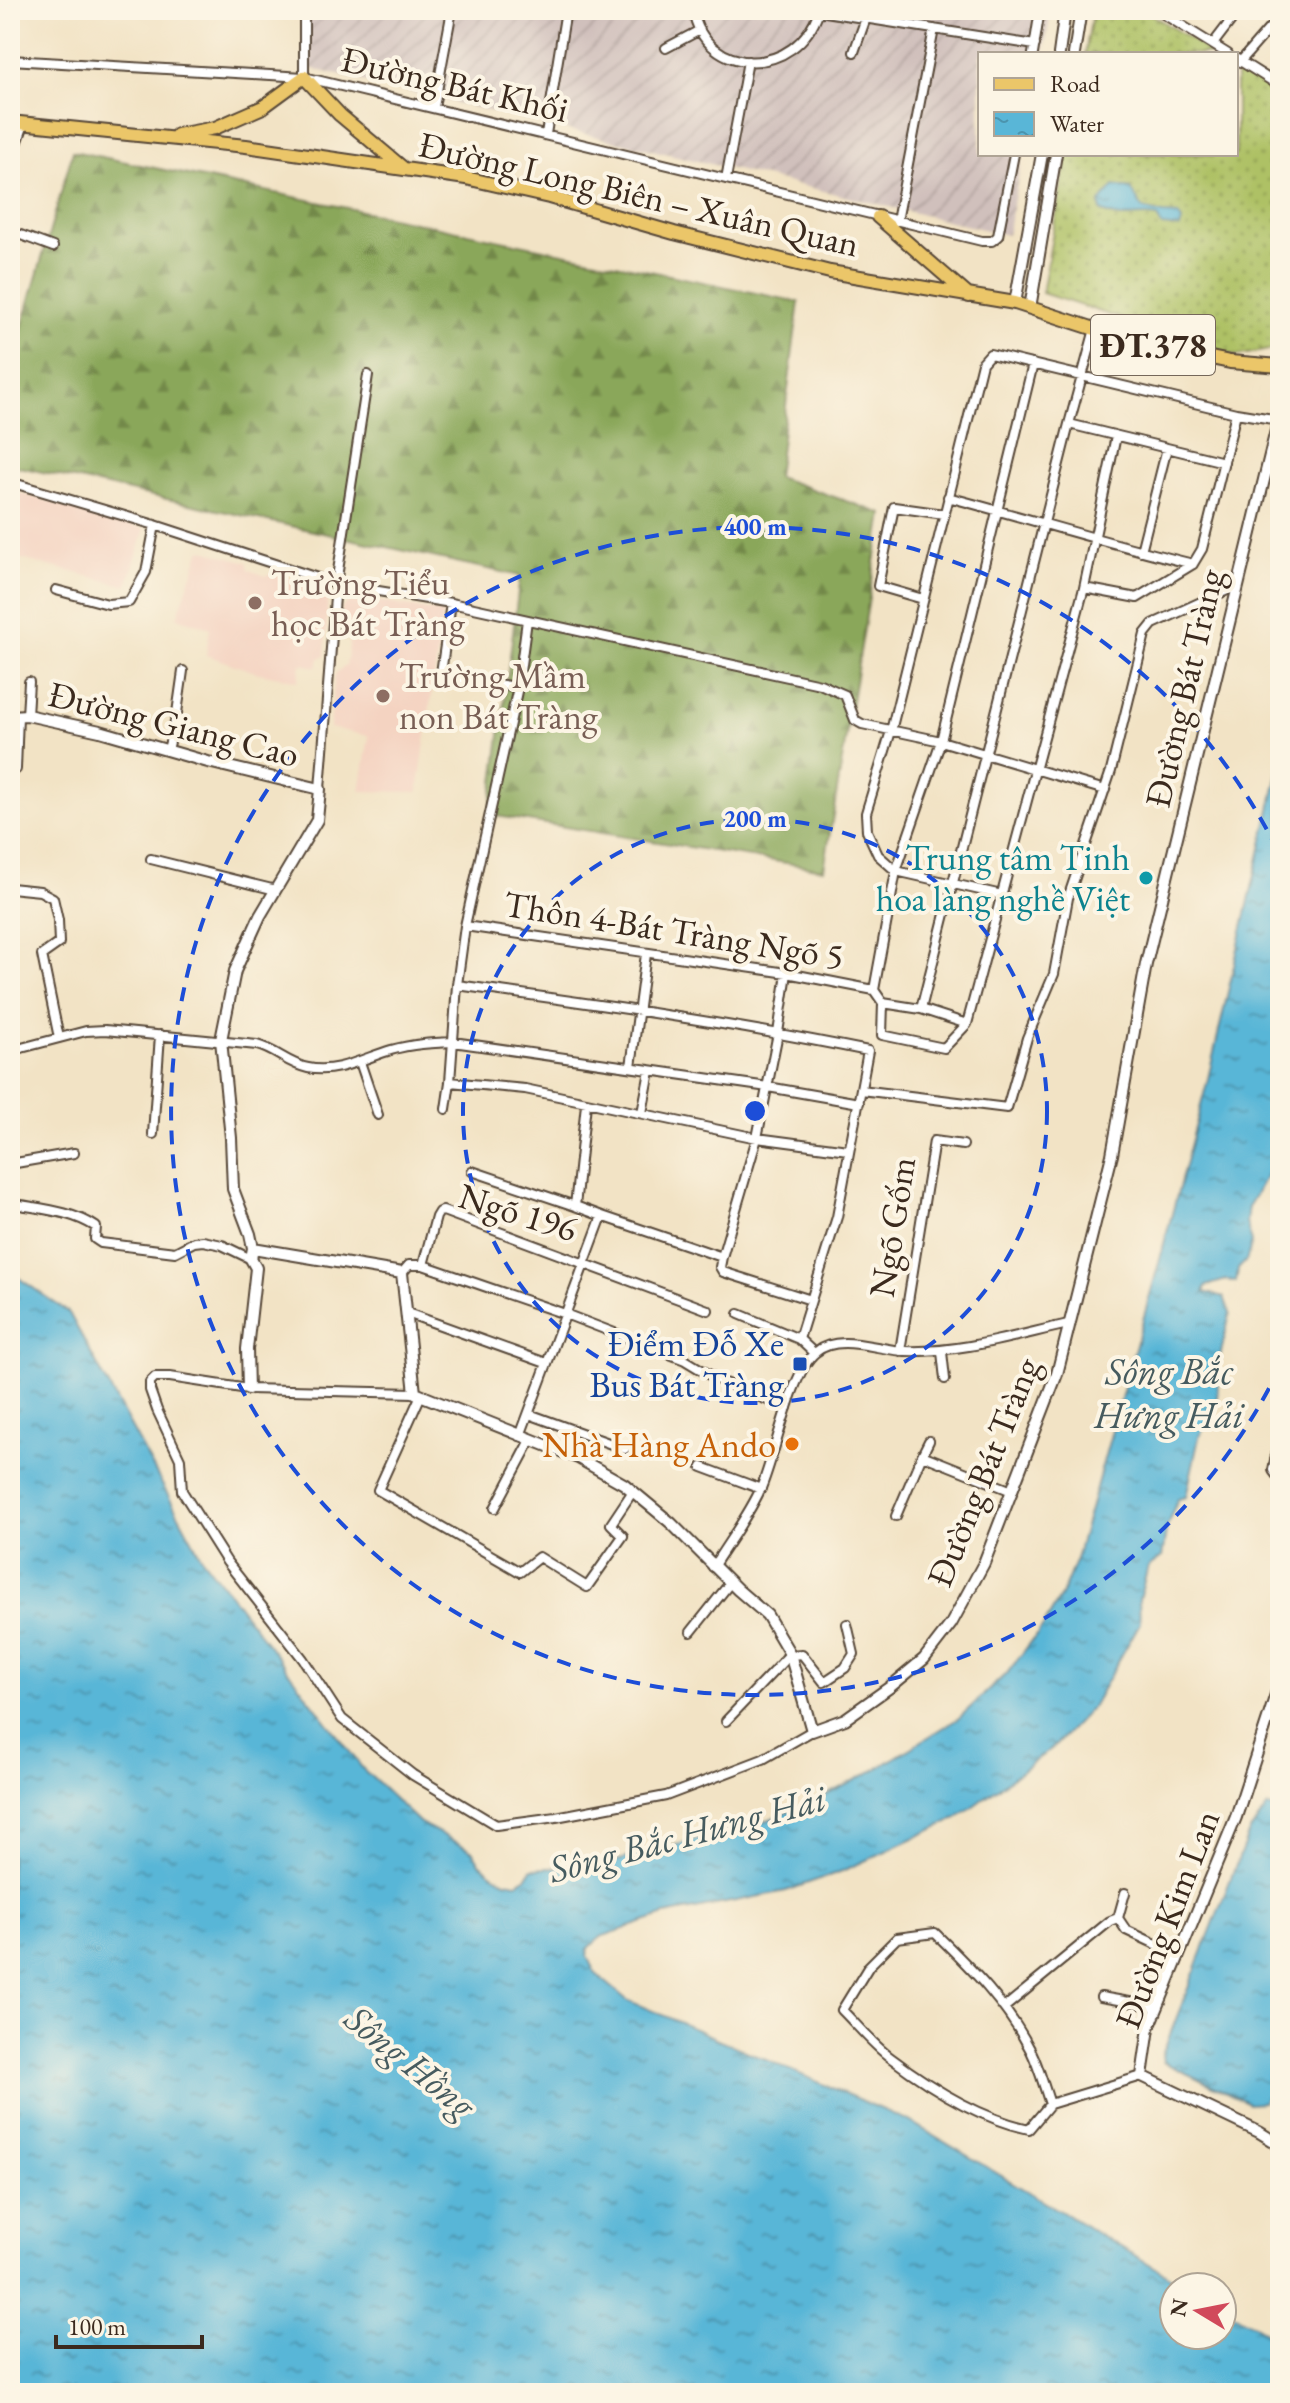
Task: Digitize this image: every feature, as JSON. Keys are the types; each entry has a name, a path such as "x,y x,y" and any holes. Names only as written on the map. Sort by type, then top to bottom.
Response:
{"main road":[{"path":"159,138 215,128 263,107 304,77 340,115 403,168"},
{"path":"10,115 16,123"},
{"name":"Đường Long Biên – Xuân Quan","path":"16,123 246,146 466,178 830,272 1015,303"},
{"path":"878,217 969,296"},
{"name":"ĐT.378","path":"1015,303 1168,349 1230,362 1280,366"}],"street":[{"path":"304,10 304,77"},
{"path":"434,107 452,10"},
{"path":"546,134 566,10"},
{"path":"693,10 700,30 721,51 748,61 766,61 785,55 800,44 812,29 819,11 869,15 1034,50 1040,10"},
{"path":"1059,52 1065,10"},
{"path":"1074,52 1081,10"},
{"path":"1157,10 1225,52"},
{"path":"1173,19 1180,10"},
{"path":"1213,44 1239,10"},
{"path":"854,52 869,15"},
{"path":"1280,16 1238,60 1280,86"},
{"path":"897,221 934,29"},
{"path":"666,48 700,30"},
{"name":"Đường Bát Khối","path":"10,60 304,77 982,241 992,241 998,236 1014,156"},
{"path":"726,179 748,61"},
{"path":"10,160 16,123"},
{"path":"1015,303 1042,156"},
{"path":"1030,308 1056,156"},
{"path":"10,231 53,247"},
{"path":"921,1009 1095,329"},
{"path":"1002,895 896,871 878,855 866,825 866,813 891,731 982,363 990,354 1236,413 1279,417"},
{"path":"799,1339 837,1217 868,1051 882,1035 883,1003 874,990 896,871 941,741 1033,364"},
{"path":"320,789 336,584 368,375"},
{"path":"1084,588 1137,598 1193,564 1202,549 1236,413"},
{"name":"Đường Bát Tràng","path":"812,1731 845,1719 924,1659 951,1624 984,1563 1057,1374 1112,1155 1146,964 1279,417"},
{"path":"1069,424 1224,462"},
{"path":"882,1035 944,1048 967,1024 1084,588 1116,436"},
{"path":"1141,551 1167,448"},
{"path":"10,482 336,584 451,603 820,684 845,695 855,720 862,724 941,741 1105,790"},
{"path":"948,497 1045,523 1094,540 1193,564"},
{"path":"923,599 878,586 894,507 944,514"},
{"path":"56,590 108,604 129,602 146,572 155,525"},
{"path":"861,1090 1007,1108 1027,1038 1054,974 1068,898 1105,790 1149,627 1236,586"},
{"path":"451,603 441,668 444,677 518,687"},
{"name":"Thôn 4-Bát Tràng Ngõ 5","path":"446,1109 465,926 518,687 527,620"},
{"path":"168,750 183,671"},
{"path":"16,769 18,716 29,682"},
{"name":"Đường Giang Cao","path":"18,716 100,731 208,762 320,789 317,820 260,916 235,971 221,1040 233,1189 256,1268 247,1349 248,1389"},
{"path":"151,859 276,890"},
{"path":"10,888 40,891 53,898 59,943 42,955 59,1038"},
{"name":"Thôn 4-Bát Tràng Ngõ 5","path":"465,926 787,973 874,990"},
{"path":"631,1067 646,954"},
{"path":"787,973 757,1138 720,1267 723,1272 811,1300"},
{"path":"457,985 638,1010 868,1051"},
{"path":"883,1003 921,1009 967,1024"},
{"path":"10,1051 86,1031 105,1030 221,1040 269,1048 291,1063 310,1069 337,1068 419,1044 453,1042 859,1103"},
{"path":"153,1134 160,1035"},
{"path":"360,1062 378,1115"},
{"path":"642,1113 650,1071"},
{"path":"450,1082 525,1089 757,1138 848,1150"},
{"path":"575,1206 586,1104"},
{"name":"Ngõ Gốm","path":"900,1351 934,1141 963,1145"},
{"path":"10,1164 74,1153"},
{"path":"472,1171 722,1257"},
{"path":"10,1203 43,1207 87,1221 96,1227 95,1239 101,1243 175,1252 203,1241 252,1253 402,1273"},
{"name":"Ngõ 196","path":"423,1265 436,1217 441,1211 585,1263"},
{"path":"495,1508 526,1438 529,1414 546,1363 602,1216"},
{"path":"585,1263 708,1310"},
{"path":"633,1491 611,1524 623,1536 587,1587 539,1557 520,1572 378,1490 418,1394 402,1273 409,1265 423,1265 565,1314 685,1360 718,1380 787,1408"},
{"path":"407,1313 546,1363"},
{"path":"739,1314 799,1339 814,1353"},
{"path":"713,1567 761,1489 787,1408 803,1368 814,1353 833,1342 900,1351 942,1352 1068,1324"},
{"path":"942,1352 945,1379"},
{"path":"155,1377 170,1377 248,1389 418,1394 578,1458 633,1491 767,1615 790,1655 812,1731 763,1759 666,1796 496,1825 413,1775 342,1719 303,1659 227,1562 182,1491 180,1459 157,1410 150,1382 155,1377"},
{"path":"529,1414 625,1449"},
{"path":"1280,1440 1274,1470 1280,1478"},
{"path":"896,1516 929,1441"},
{"path":"922,1455 1012,1491"},
{"path":"702,1467 761,1489"},
{"path":"691,1632 730,1583"},
{"path":"726,1721 790,1655 802,1654 824,1682 845,1668 854,1654 847,1624"},
{"name":"Đường Kim Lan","path":"1280,1682 1236,1817 1149,2028 1142,2076 1280,2145"},
{"path":"1125,1893 1118,1918 1126,1930 1179,1955"},
{"path":"1005,2007 1110,1921 1118,1918"},
{"path":"1050,2104 1032,2053 1005,2007 983,1980 935,1933 897,1938 869,1966 842,2010 889,2057 956,2101 998,2122 1029,2129 1050,2104 1142,2076"},
{"path":"1101,1997 1158,2007"}],"shaded area":[{"path":"307,10 1052,10 1043,52 978,52 978,156 1023,156 1007,235 305,67"},
{"path":"10,490 145,529 127,586 10,556"},
{"name":"Trường Tiểu học Bát Tràng","path":"201,549 247,562 249,570 266,576 273,572 328,589 325,656 319,658 317,667 301,664 298,681 255,672 206,655 210,628 177,617"},
{"name":"Trường Mầm non Bát Tràng","path":"355,597 443,613 418,792 360,791 369,736 330,728 335,674 346,665 351,634 341,626 342,608"}],"green space":[{"path":"1093,10 1144,10 1211,52 1085,52"},
{"path":"1238,69 1280,95 1280,348 1236,356 1042,293 1067,156 1238,156"},
{"path":"73,151 799,302 777,477 883,514 824,869 490,815 520,576 10,465 10,369"}],"water":[{"path":"1114,186 1131,189 1143,209 1178,215 1182,221 1180,228 1162,226 1157,217 1123,217 1101,211 1100,202"},
{"path":"1280,766 1280,1139 1275,1161 1248,1207 1246,1223 1252,1242 1246,1261 1238,1269 1236,1282 1226,1280 1206,1286 1204,1292 1224,1297 1230,1313 1219,1361 1217,1397 1199,1437 1186,1497 1178,1499 1167,1525 1162,1557 1148,1567 1139,1599 1140,1623 1092,1707 1055,1746 957,1818 845,1870 786,1891 665,1915 600,1937 588,1949 587,1956 595,1973 627,2000 909,2121 1161,2271 1158,2271 1158,2351 1238,2351 1238,2316 1280,2341 1280,2393 10,2393 10,1272 69,1313 202,1558 363,1769 420,1823 473,1851 490,1872 505,1881 517,1883 527,1877 532,1869 601,1865 760,1823 809,1804 875,1770 959,1718 1008,1672 1044,1625 1062,1594 1076,1559 1207,1083"},
{"path":"1280,1806 1280,2058 1270,2092 1262,2102 1249,2103 1163,2062 1162,2055 1249,1832 1268,1807 1277,1809"}],"place":[{"name":"Trường Tiểu học Bát Tràng","path":"255,603"},
{"name":"Trường Mầm non Bát Tràng","path":"383,696"},
{"name":"Trung tâm Tinh hoa làng nghề Việt","path":"1146,878"},
{"name":"Điểm Đỗ Xe Bus Bát Tràng","path":"800,1364"},
{"name":"Nhà Hàng Ando","path":"792,1444"}],"water label":[{"name":"Sông Bắc Hưng Hải","path":"1169,1392"},
{"name":"Sông Bắc Hưng Hải","path":"687,1833"},
{"name":"Sông Hồng","path":"411,2061"}]}
